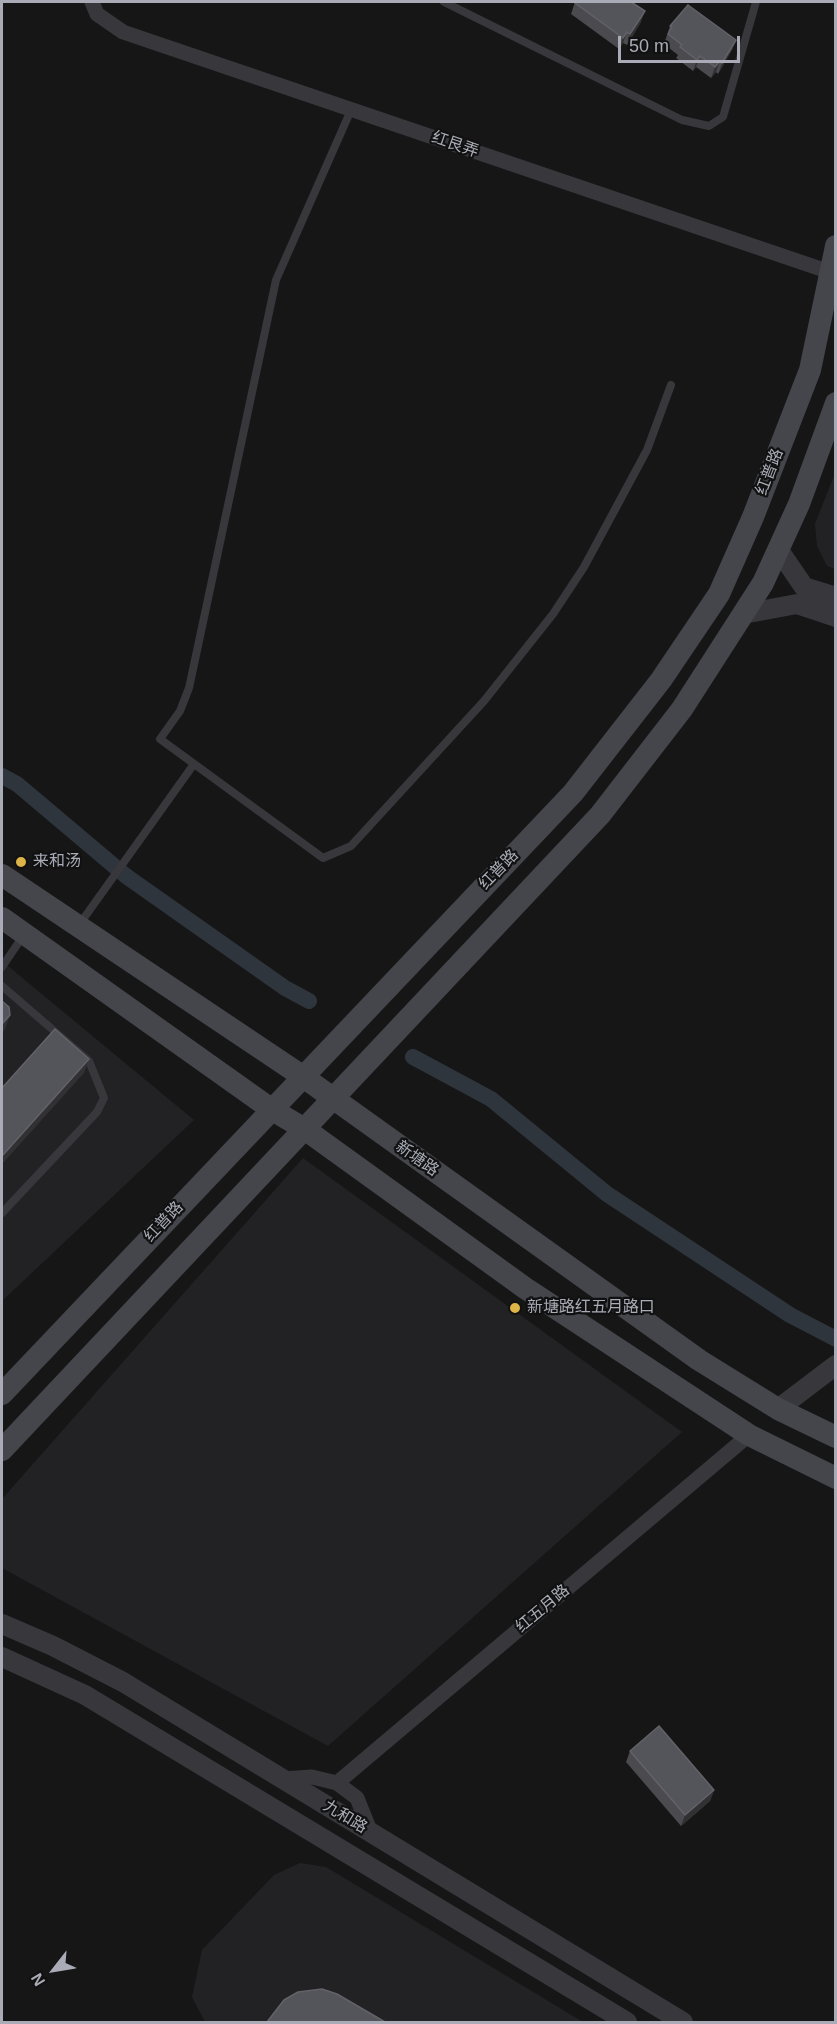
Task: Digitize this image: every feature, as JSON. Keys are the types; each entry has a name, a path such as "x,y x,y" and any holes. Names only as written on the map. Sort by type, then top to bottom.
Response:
{"main road":[{"name":"红普路","path":"2,1394 573,793 660,680 719,594 810,370 836,246"},
{"path":"2,1450 306,1130 600,815 682,710 763,583 799,504 836,403"},
{"name":"新塘路","path":"2,874 302,1076 699,1360 778,1409 836,1437"},
{"path":"2,918 271,1109 306,1130 525,1288 749,1435 836,1478"}],"street":[{"name":"红艮弄","path":"92,2 97,14 123,32 830,272"},
{"path":"778,549 804,587 836,597"},
{"path":"743,614 797,604 836,617"},
{"path":"778,1409 836,1365"},
{"name":"红五月路","path":"337,1783 749,1435"},
{"name":"九和路","path":"2,1624 53,1646 123,1682 683,2022"},
{"name":"九和路","path":"2,1657 85,1695 627,2022"},
{"path":"282,1779 312,1777 337,1783 357,1798 371,1833"}],"lane":[{"path":"444,2 682,120 709,126 723,117 756,2"},
{"path":"351,110 276,280 189,688 180,711 160,739 323,858 351,846 484,701 553,614 584,567 647,450 671,385"},
{"path":"78,926 194,764"},
{"path":"2,967 24,934"},
{"path":"2,986 89,1060 104,1098 97,1112 2,1213"}],"shaded area":[{"path":"835,473 835,569 827,566 817,546 815,524"},
{"path":"2,961 194,1120 2,1301"},
{"path":"303,1158 682,1432 328,1746 2,1568 2,1499"},
{"path":"300,1863 326,1867 583,2022 205,2022 192,1997 202,1950 274,1875"}],"building":[{"path":"631,2 645,11 630,34 627,32 623,38 575,3"},
{"path":"688,5 736,40 722,63 720,61 715,67 700,56 697,60 668,34 672,27 670,26"},
{"path":"2,1001 9,1007 10,1015 2,1024"},
{"path":"55,1029 89,1059 2,1156 2,1088"},
{"path":"659,1726 714,1790 685,1815 630,1751"},
{"path":"322,1989 337,1994 385,2022 267,2022 284,2000 298,1992"}],"waterway":[{"path":"2,776 17,784 126,876 285,988 309,1001"},
{"path":"413,1057 491,1099 607,1194 790,1315 836,1339"}],"place":[{"name":"来和汤","path":"21,862"},
{"name":"新塘路红五月路口","path":"515,1308"}]}
